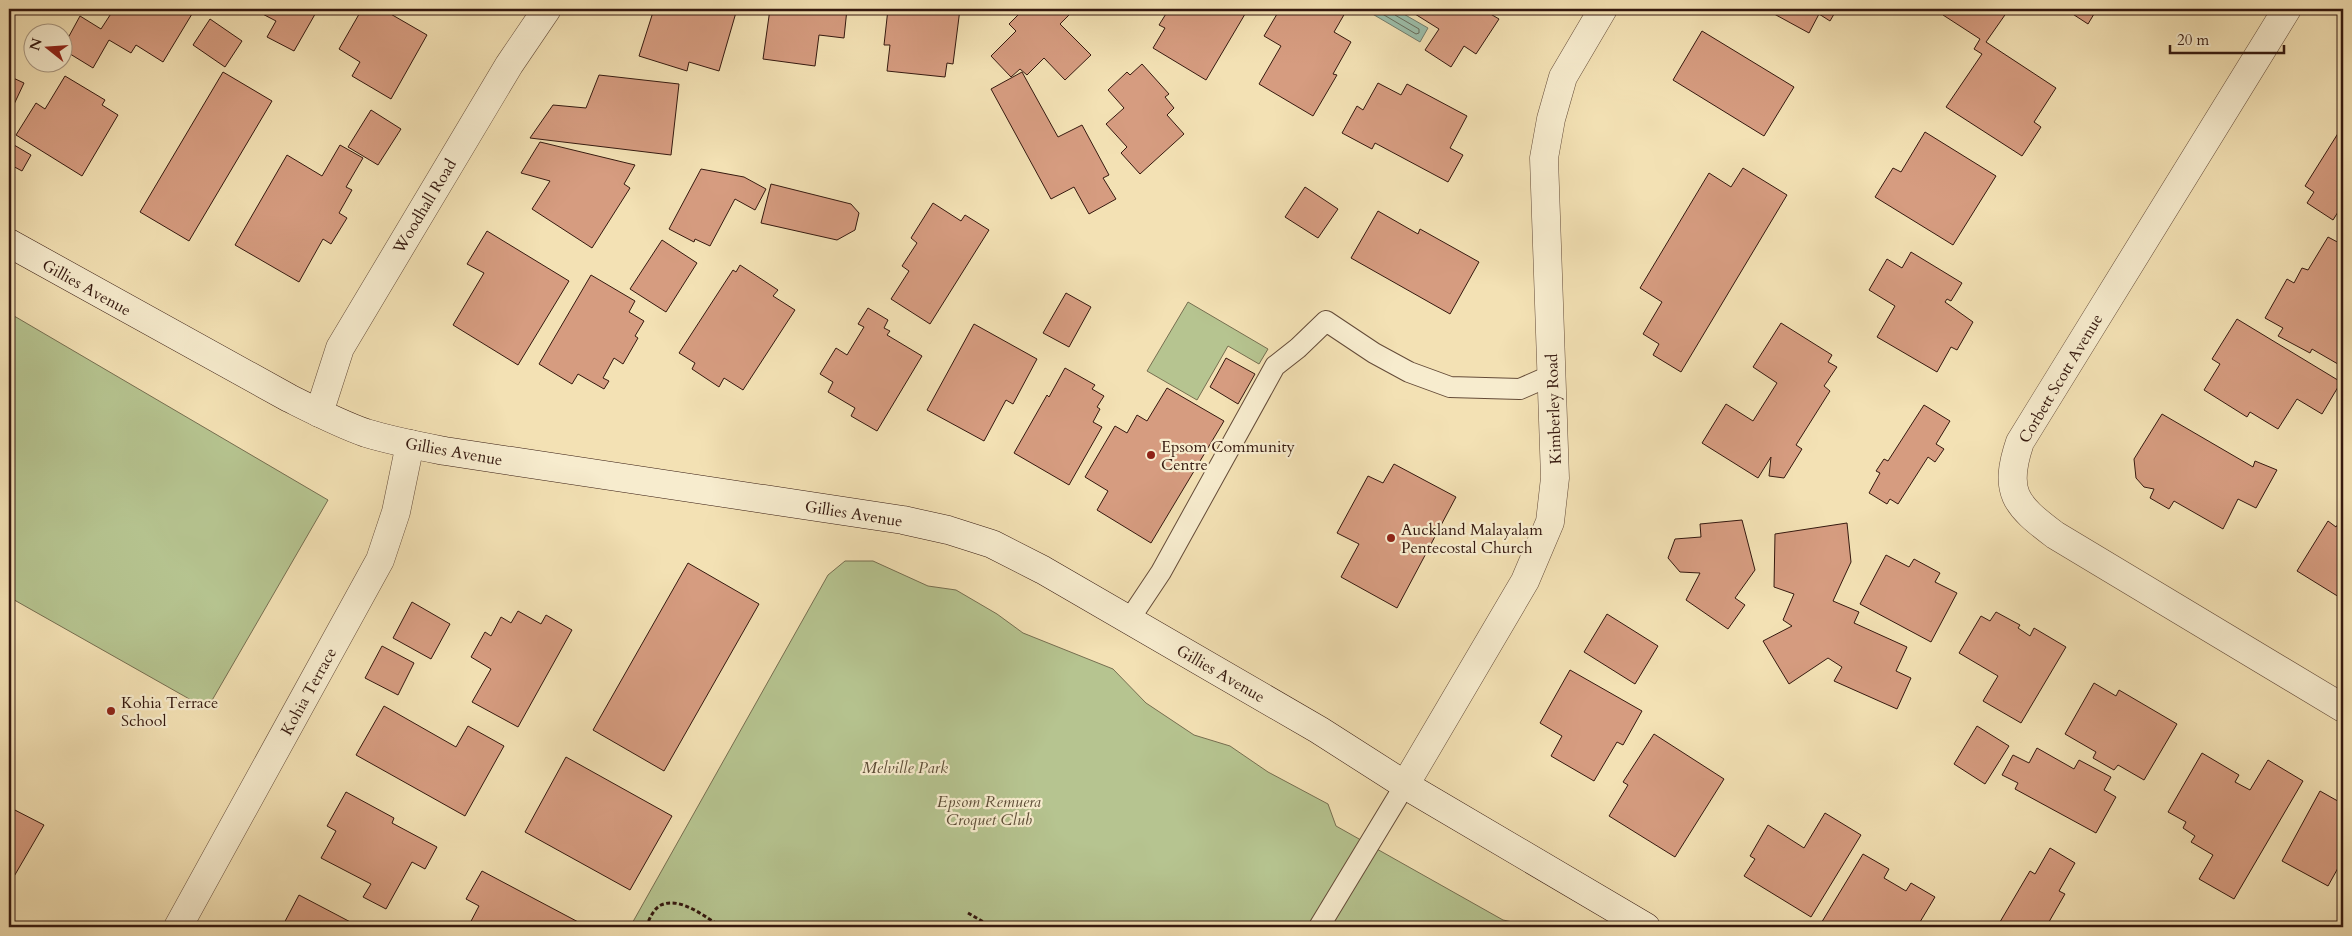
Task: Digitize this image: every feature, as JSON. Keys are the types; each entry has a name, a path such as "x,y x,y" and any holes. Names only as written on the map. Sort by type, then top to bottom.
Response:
{"street":[{"name":"Woodhall Road","path":"319,413 340,348 509,65 548,9"},
{"name":"Kimberley Road","path":"1405,785 1525,581 1550,522 1555,478 1544,158 1551,119 1564,77 1603,9"},
{"name":"Corbett Scott Avenue","path":"2287,9 2020,442 2012,466 2011,485 2029,516 2055,535 2343,708"},
{"name":"Gillies Avenue","path":"9,243 319,413 366,433 455,453 903,520 948,530 992,544 1043,570 1319,730 1405,785 1646,927"},
{"name":"Kohia Terrace","path":"178,927 380,560 396,512 410,444"}],"lane":[{"path":"1130,620 1161,572 1276,366 1326,321 1374,353 1409,372 1450,387 1520,388 1552,374"},
{"path":"1318,927 1405,785"}],"path":[{"path":"646,927 654,911 662,905 672,903 685,906 722,927"},
{"path":"968,913 992,927"}],"green space":[{"path":"1188,302 1268,349 1259,364 1228,346 1197,400 1147,371"},
{"name":"Kohia Terrace School","path":"9,313 328,500 207,709 9,597"},
{"name":"Melville Park","path":"845,561 873,561 928,586 956,590 997,614 1023,633 1113,669 1146,703 1194,735 1230,746 1268,772 1328,804 1336,826 1503,920 1537,927 630,927 828,575"}],"water":[{"path":"1364,9 1395,9 1428,28 1420,42"}],"building":[{"path":"114,9 195,9 163,62 136,45 131,53 109,40 93,68 72,55 72,31 80,16 101,29"},
{"path":"253,9 318,9 294,51 267,37 276,21"},
{"path":"362,9 382,9 427,35 391,99 352,76 360,62 339,49"},
{"path":"654,9 737,9 719,71 689,62 687,71 639,56"},
{"path":"770,9 847,9 844,38 819,35 815,66 763,59"},
{"path":"888,9 960,9 953,64 947,63 945,77 887,71 890,45 884,45"},
{"path":"1024,9 1075,9 1060,24 1091,55 1065,80 1044,58 1027,75 1020,69 1011,77 991,56 1016,31 1009,24"},
{"path":"1169,9 1248,9 1206,80 1153,48 1165,28 1159,25"},
{"path":"1280,9 1337,9 1345,13 1334,32 1351,42 1333,74 1337,75 1313,116 1259,84 1281,46 1264,36"},
{"path":"1407,9 1482,9 1499,19 1476,54 1464,46 1451,67 1425,50 1439,29"},
{"path":"1765,9 1837,9 1830,21 1819,14 1809,33"},
{"path":"1947,9 2003,9 2007,12 1986,42 2056,88 2034,122 2041,127 2022,156 1946,107 1982,54 1974,49 1980,39 1943,15"},
{"path":"2065,9 2097,9 2088,24"},
{"path":"210,19 242,41 225,67 193,45"},
{"path":"1702,31 1794,87 1764,136 1673,80"},
{"path":"1142,64 1169,94 1165,97 1174,108 1167,115 1184,134 1140,174 1121,153 1127,147 1106,124 1124,108 1108,90 1127,72 1130,75"},
{"path":"223,72 272,101 189,241 140,212"},
{"path":"1022,72 1058,137 1082,125 1109,175 1103,178 1116,199 1089,214 1074,187 1051,199 991,89"},
{"path":"599,75 679,84 671,155 530,138 553,105 586,108"},
{"path":"9,76 24,83 9,115"},
{"path":"65,76 105,100 102,105 118,115 82,176 16,135 36,103 45,109"},
{"path":"1378,83 1401,95 1407,84 1467,116 1450,148 1463,155 1448,182 1375,143 1372,149 1342,133 1357,106 1363,110"},
{"path":"371,110 401,129 378,165 348,147"},
{"path":"2342,127 2343,215 2338,212 2333,220 2307,203 2314,192 2305,186"},
{"path":"1925,132 1996,176 1953,245 1875,197 1893,168 1901,172"},
{"path":"9,142 31,155 22,171 9,164"},
{"path":"540,142 635,165 624,184 630,188 592,248 532,209 550,181 521,173"},
{"path":"340,145 363,158 346,187 352,190 339,213 347,218 331,244 323,239 299,282 235,245 287,155 322,176"},
{"path":"1743,168 1787,195 1681,372 1653,355 1659,344 1643,334 1662,302 1640,288 1709,173 1731,187"},
{"path":"701,169 744,177 766,189 755,210 735,199 710,246 695,239 694,242 669,229"},
{"path":"771,184 851,204 859,213 855,230 837,240 761,223"},
{"path":"1305,187 1338,209 1318,238 1285,217"},
{"path":"933,203 961,221 965,215 989,230 930,324 891,299 909,271 902,266 917,243 911,238"},
{"path":"1378,211 1418,234 1420,229 1479,262 1450,314 1351,258"},
{"path":"487,231 569,281 518,365 453,325 484,273 467,264"},
{"path":"2328,237 2343,245 2343,367 2312,349 2310,353 2278,336 2283,328 2265,318 2287,279 2294,283 2302,268 2308,270"},
{"path":"662,240 697,263 666,312 630,289"},
{"path":"1911,252 1962,283 1951,301 1947,299 1945,302 1973,322 1957,350 1951,347 1937,372 1877,337 1895,306 1869,290 1887,259 1902,268"},
{"path":"740,265 778,290 773,296 795,310 743,390 724,378 719,387 692,369 695,363 679,353 733,270 736,272"},
{"path":"591,275 635,301 629,312 644,321 635,336 638,338 623,364 614,358 603,378 609,381 604,389 578,374 572,384 539,364"},
{"path":"1066,293 1091,307 1069,347 1043,333"},
{"path":"868,308 888,320 884,328 890,331 887,335 922,356 877,431 851,416 855,408 828,392 833,382 820,374 836,348 847,355 864,327 858,324"},
{"path":"2237,319 2341,382 2322,414 2297,399 2278,429 2250,412 2247,417 2204,390 2220,364 2212,359"},
{"path":"1781,323 1832,355 1828,362 1837,367 1824,386 1830,391 1796,445 1802,449 1784,478 1769,476 1771,457 1758,478 1702,443 1726,404 1753,421 1777,383 1753,367"},
{"path":"974,324 1037,359 1013,404 1006,400 984,441 927,410"},
{"path":"1226,358 1255,374 1238,404 1210,387"},
{"path":"1065,368 1095,385 1092,389 1104,396 1097,407 1100,409 1093,422 1102,427 1069,485 1014,453 1047,395 1049,397"},
{"name":"Epsom Community Centre","path":"1167,388 1224,421 1151,543 1097,510 1108,491 1085,477 1115,426 1127,433 1137,415 1147,421"},
{"path":"1924,405 1950,421 1936,444 1944,449 1935,462 1928,457 1898,504 1890,499 1887,504 1869,493 1880,473 1876,471 1884,459 1888,461"},
{"path":"2162,414 2253,467 2255,461 2277,470 2256,508 2238,499 2223,529 2174,501 2169,509 2150,498 2154,489 2144,487 2136,478 2134,459"},
{"name":"Auckland Malayalam Pentecostal Church","path":"1394,464 1456,497 1397,608 1341,577 1359,544 1337,533 1368,476 1383,483"},
{"path":"2343,516 2343,590 2339,597 2297,571 2328,521 2336,527"},
{"path":"1742,520 1755,570 1735,598 1745,605 1728,629 1686,600 1700,573 1680,572 1668,558 1675,539 1701,537 1700,524"},
{"path":"1847,523 1851,562 1833,601 1859,612 1854,623 1907,647 1896,671 1911,678 1897,709 1834,681 1842,667 1828,658 1789,684 1763,641 1792,626 1783,620 1794,594 1774,587 1775,534"},
{"path":"1886,555 1909,567 1914,559 1940,573 1935,582 1957,593 1931,642 1860,604"},
{"path":"688,563 759,604 664,771 593,730"},
{"path":"412,602 450,624 431,659 393,638"},
{"path":"518,611 541,624 546,615 572,630 518,727 472,702 491,669 471,657 485,632 491,636 501,617 511,623"},
{"path":"1996,612 2020,625 2018,628 2030,636 2034,628 2066,647 2021,723 1983,701 1998,676 1959,653 1981,616 1990,621"},
{"path":"1607,614 1658,646 1635,684 1584,652"},
{"path":"382,646 414,663 398,695 365,678"},
{"path":"1570,670 1642,711 1623,745 1617,742 1594,781 1551,756 1562,736 1540,723"},
{"path":"2094,683 2116,696 2119,690 2177,724 2144,780 2118,765 2114,770 2093,758 2096,752 2065,734"},
{"path":"384,706 456,747 468,726 504,746 465,816 356,755"},
{"path":"1977,726 2009,746 1985,784 1954,764"},
{"path":"1654,734 1724,779 1675,857 1609,816 1628,785 1623,782"},
{"path":"2037,748 2074,769 2079,760 2111,777 2104,790 2116,797 2096,833 2015,789 2018,783 2002,775 2013,755 2029,763"},
{"path":"2202,753 2239,775 2235,782 2250,790 2268,760 2303,781 2234,899 2199,879 2213,855 2191,842 2195,836 2183,828 2186,822 2168,812"},
{"path":"566,757 672,816 630,890 525,832"},
{"path":"2320,791 2343,804 2343,859 2328,886 2282,861"},
{"path":"346,792 394,818 392,823 437,847 425,869 412,862 386,909 363,897 371,884 321,858 336,831 327,826"},
{"path":"9,807 44,825 9,885"},
{"path":"1825,813 1861,835 1811,917 1744,876 1755,859 1750,856 1768,825 1804,848"},
{"path":"2050,848 2075,863 2059,891 2065,894 2046,927 1997,927 2030,871 2035,874"},
{"path":"1863,854 1889,869 1884,878 1906,891 1911,883 1935,897 1917,927 1823,927 1820,925"},
{"path":"482,871 582,924 580,927 468,927 479,906 466,899"},
{"path":"299,895 360,927 282,927"}],"place":[{"name":"Epsom Community Centre","path":"1151,455"},
{"name":"Auckland Malayalam Pentecostal Church","path":"1391,538"},
{"name":"Kohia Terrace School","path":"111,711"}],"park label":[{"name":"Epsom Remuera Croquet Club","path":"989,810"}]}
